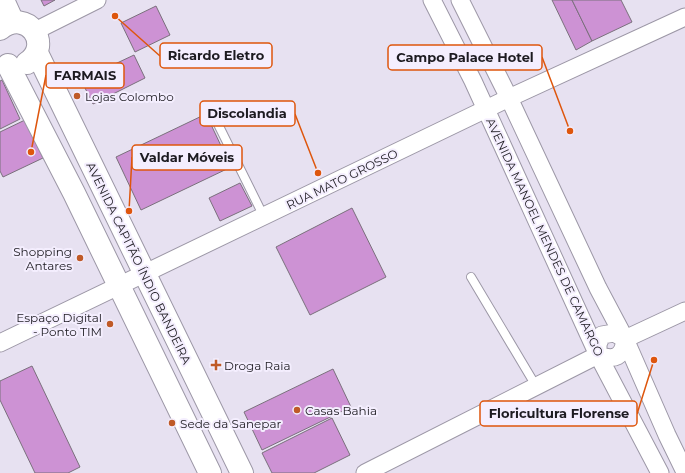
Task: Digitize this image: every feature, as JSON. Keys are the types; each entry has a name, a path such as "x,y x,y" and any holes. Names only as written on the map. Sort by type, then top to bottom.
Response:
{"main road":[{"path":"3,0 7,25 21,22 29,26 34,31"},
{"name":"AVENIDA CAPITÃO ÍNDIO BANDEIRA","path":"34,31 38,45 37,53 242,473"},
{"path":"4,62 21,66 28,63 37,53"},
{"path":"4,62 74,193 210,473"}],"street":[{"path":"34,31 98,0"},
{"name":"AVENIDA MANOEL MENDES DE CAMARGO","path":"432,0 486,109 598,355 660,473"},
{"path":"460,0 509,98 585,262 625,339 685,472"},
{"name":"RUA MATO GROSSO","path":"0,343 145,275 509,98 685,17"},
{"path":"625,339 685,311"},
{"path":"365,473 598,355 598,344 602,335 614,333 625,339"}],"lane":[{"path":"212,110 264,217"},
{"path":"471,276 536,386"}],"building":[{"path":"41,0 55,0 44,6"},
{"path":"552,0 572,0 592,41 576,50"},
{"path":"572,0 621,0 632,22 592,41"},
{"path":"156,6 170,35 135,52 121,23"},
{"path":"134,55 145,78 93,104 81,80"},
{"path":"2,80 20,119 0,129 0,81"},
{"path":"206,114 231,167 141,210 116,157"},
{"path":"25,120 43,158 3,177 0,171 0,132"},
{"path":"240,183 252,206 220,221 209,198"},
{"path":"352,208 386,277 310,315 276,247"},
{"path":"32,366 80,467 68,473 35,473 0,400 0,381"},
{"name":"Casas Bahia","path":"333,369 351,407 262,450 244,412"},
{"path":"332,418 350,455 314,473 272,473 262,453"}],"place":[{"name":"Ricardo Eletro","path":"115,16"},
{"name":"Lojas Colombo","path":"77,96"},
{"name":"Campo Palace Hotel","path":"570,131"},
{"name":"FARMAIS","path":"31,152"},
{"name":"Discolandia","path":"318,173"},
{"name":"Valdar Móveis","path":"129,211"},
{"name":"Shopping Antares","path":"80,258"},
{"name":"Espaço Digital - Ponto TIM","path":"110,324"},
{"name":"Floricultura Florense","path":"654,360"},
{"name":"Droga Raia","path":"216,365"},
{"name":"Casas Bahia","path":"297,410"},
{"name":"Sede da Sanepar","path":"172,423"}]}
